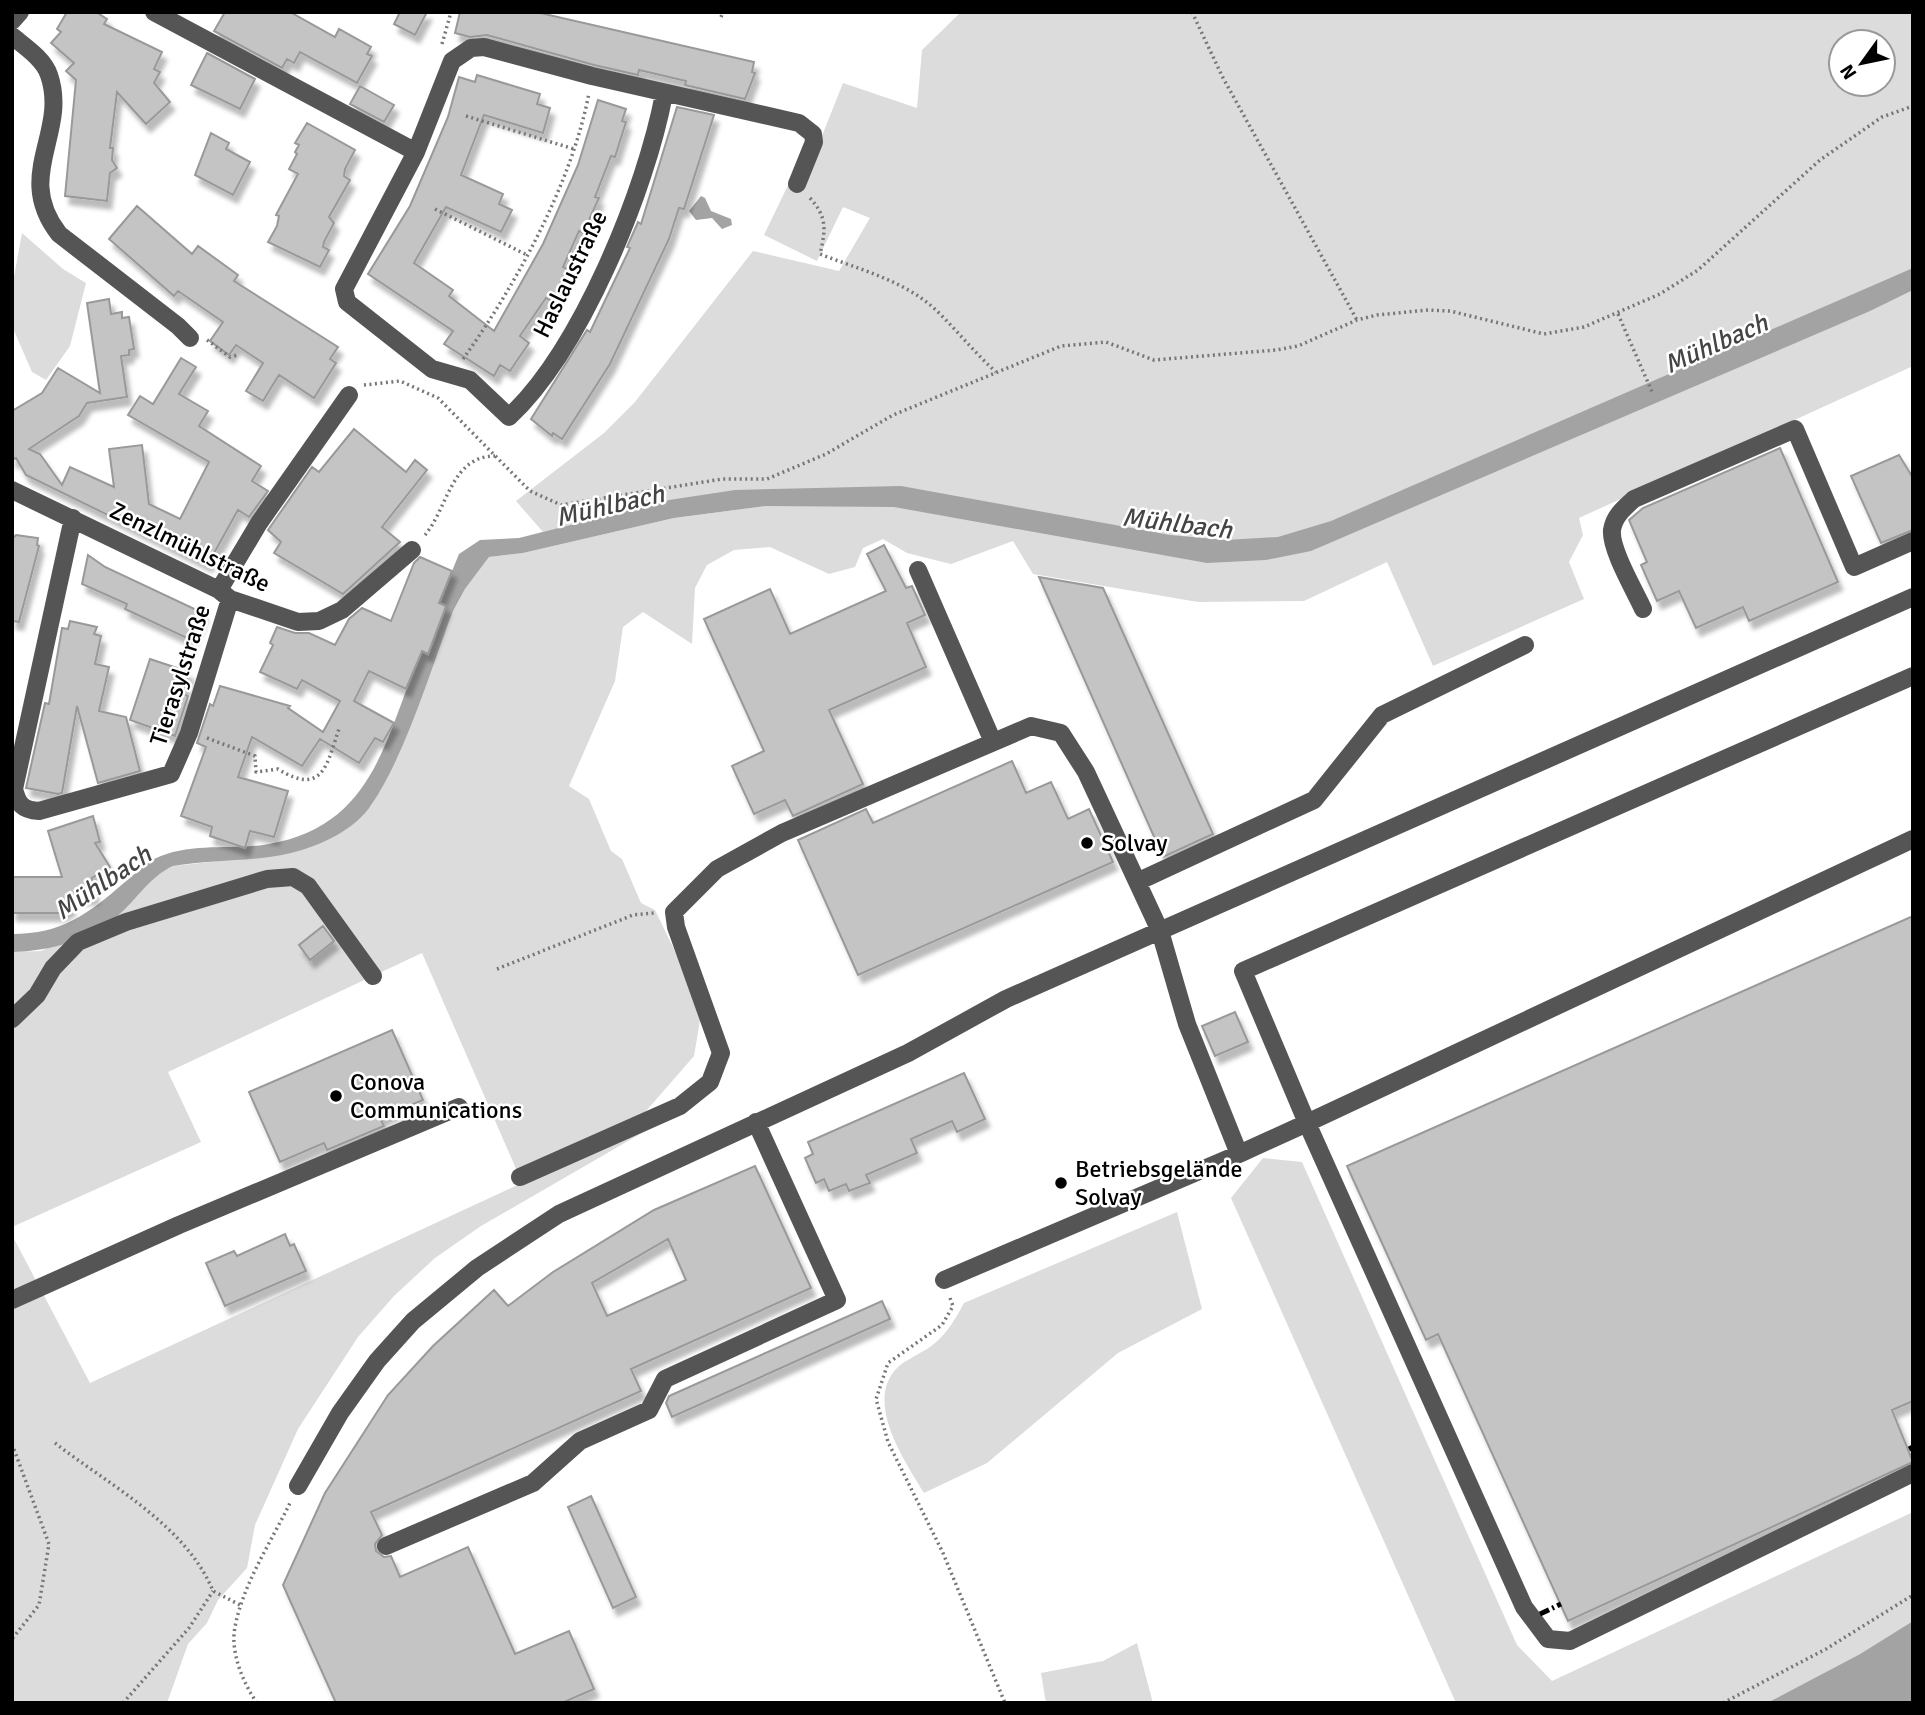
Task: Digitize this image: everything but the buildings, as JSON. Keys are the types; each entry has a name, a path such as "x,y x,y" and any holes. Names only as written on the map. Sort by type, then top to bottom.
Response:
{"street":[{"path":"12,22 20,12"},
{"path":"154,12 416,152"},
{"path":"12,36 48,72 54,100 38,183 44,215 59,234 190,338"},
{"path":"452,61 471,48 484,47 664,94 808,127 814,142 797,184"},
{"name":"Haslaustraße","path":"452,61 416,152 344,289 347,302 432,369 470,380 509,417 529,398 567,341 610,259 657,135 664,94"},
{"name":"Tierasylstraße","path":"73,518 14,789 17,802 26,810 39,811 161,779 171,774 189,733 225,594 259,523 349,394"},
{"path":"1643,609 1614,543 1612,531 1618,513 1634,499 1795,429 1854,566 1913,541"},
{"name":"Zenzlmühlstraße","path":"12,490 225,594 298,622 320,621 342,610 412,550"},
{"path":"918,570 993,742"},
{"path":"298,1486 340,1413 377,1361 413,1321 477,1268 559,1214 908,1053 1006,999 1913,597"},
{"path":"1139,881 1314,800 1382,715 1525,645"},
{"path":"1913,676 1243,971 1307,1123 1524,1606 1548,1639 1570,1641 1913,1473"},
{"path":"520,1177 680,1106 710,1082 721,1053 676,927 674,912 717,869 782,833 1031,726 1061,733 1086,772 1139,881 1160,931 1187,1024 1239,1154"},
{"path":"944,1280 1239,1154 1913,839"},
{"path":"12,1019 37,995 53,968 78,942 126,922 267,879 293,877 308,886 373,976"},
{"path":"12,1300 179,1225 459,1107"},
{"path":"386,1546 533,1483 580,1441 649,1410 665,1379 837,1300 756,1122"}],"path":[{"path":"451,12 441,43 452,61"},
{"path":"1192,12 1222,76 1357,320"},
{"path":"451,375 508,293 527,255 582,130 592,76"},
{"path":"349,394 380,381 400,380 418,387 455,413 530,491 561,505 722,479 767,480 826,454 893,415 1060,346 1107,342 1154,360 1276,350 1298,346 1377,314 1450,311 1544,334 1565,332 1618,314 1698,270 1820,160 1882,117 1913,106"},
{"path":"466,116 574,149"},
{"path":"797,184 822,213 827,227 820,254 860,266 912,293 939,313 996,372"},
{"path":"435,209 527,255"},
{"path":"1618,314 1653,394"},
{"path":"190,338 206,340 230,357 238,355"},
{"path":"412,550 430,529 465,467 476,457 495,456"},
{"path":"189,733 255,756 256,772 278,769 294,779 311,778 323,773 331,760 339,729"},
{"path":"497,969 633,915 674,912"},
{"path":"944,1280 953,1306 942,1325 888,1363 876,1399 888,1442 943,1553 1005,1703"},
{"path":"55,1443 150,1515 180,1542 207,1576 214,1591 242,1606"},
{"path":"12,1444 49,1544 39,1605 12,1640"},
{"path":"257,1703 240,1670 234,1645 235,1627 242,1606 298,1486"},
{"path":"123,1703 189,1628 214,1591"},
{"path":"1723,1703 1826,1649 1913,1595"}],"shaded area":[{"path":"961,12 1913,12 1913,366 1579,518 1583,535 1569,562 1584,599 1433,666 1387,562 1304,601 1198,602 1033,574 1013,541 951,564 907,553 883,539 863,548 855,567 829,574 770,547 734,550 707,565 695,588 692,644 643,612 623,627 615,681 569,786 589,799 611,851 622,859 641,903 655,910 697,997 700,1020 694,1056 640,1118 517,1171 422,953 168,1072 201,1142 12,1227 12,952 41,951 120,914 158,873 174,866 290,853 353,824 372,805 398,753 453,611 465,589 489,557 523,553 674,518 766,506 669,500 543,532 516,501 604,433 635,402 753,251 839,271 870,218 843,207 817,261 764,235 790,181 802,186 843,83 917,108 922,50"},
{"path":"701,196 705,198 711,211 731,219 732,225 722,229 712,218 696,220 689,211"},
{"path":"22,233 63,269 86,283 70,346 46,380 32,372 12,326 12,288"},
{"path":"1913,268 1913,290 1870,311 1311,551 1266,560 1207,563 894,507 766,506 674,518 523,553 489,557 465,589 453,611 417,710 385,783 356,822 336,836 291,853 173,866 158,875 111,922 85,937 42,949 12,952 12,934 46,930 73,920 99,904 154,859 168,853 197,848 269,844 305,834 333,818 355,796 372,772 386,744 422,651 428,653 446,606 439,603 459,554 480,540 519,538 669,500 735,490 901,486 1170,535 1225,540 1278,537 1331,521"},
{"path":"654,1126 481,1226 435,1258 394,1296 358,1337 298,1429 255,1525 247,1568 218,1600 207,1623 188,1644 167,1703 12,1703 12,1235 90,1383 522,1183"},
{"path":"1263,1158 1302,1162 1517,1645 1552,1681 1913,1512 1913,1621 1860,1654 1767,1703 1456,1703 1231,1198"},
{"path":"1177,1212 1202,1309 1118,1353 987,1463 924,1493 898,1448 886,1413 885,1396 889,1380 899,1366 940,1339 964,1303"},
{"path":"1913,1621 1913,1703 1767,1703 1860,1654"},
{"path":"1137,1643 1153,1703 1046,1703 1041,1673 1103,1661"}],"railway":[{"path":"1909,1449 1913,1447"},
{"path":"1540,1614 1561,1604"}],"place":[{"name":"Solvay","path":"1087,843"},
{"name":"Conova Communications","path":"336,1096"},
{"name":"Betriebsgelände Solvay","path":"1061,1183"}],"water label":[{"name":"Mühlbach","path":"1716,344"},
{"name":"Mühlbach","path":"610,506"},
{"name":"Mühlbach","path":"1177,524"},
{"name":"Mühlbach","path":"103,883"}]}
